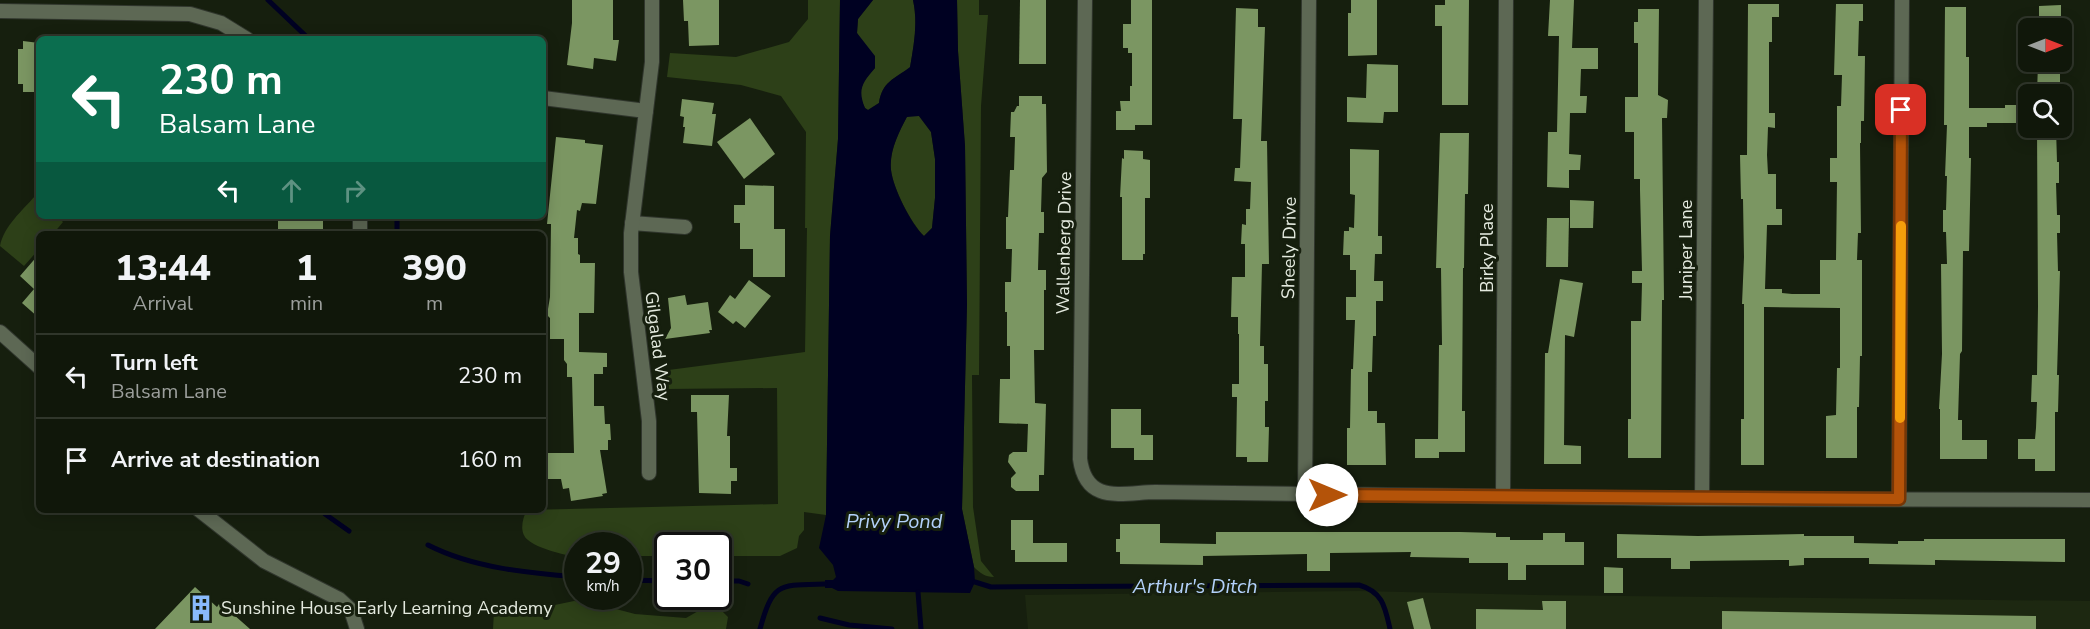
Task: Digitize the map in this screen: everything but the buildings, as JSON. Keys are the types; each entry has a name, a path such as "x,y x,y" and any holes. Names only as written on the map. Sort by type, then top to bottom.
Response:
{"street":[{"name":"Gilgalad Way","path":"649,473 646,380 631,272 632,223 652,62 652,0"},
{"name":"Wallenberg Drive","path":"1085,0 1080,459 1082,475 1088,484 1097,490 1110,493 1305,495"},
{"name":"Sheely Drive","path":"1305,495 1309,0"},
{"name":"Birky Place","path":"1503,496 1506,0"},
{"name":"Juniper Lane","path":"1702,499 1706,0"},
{"path":"1899,499 1902,0"},
{"path":"0,11 190,14 221,23 242,36"},
{"path":"546,98 646,111"},
{"path":"632,223 685,227"},
{"path":"0,332 36,364"},
{"path":"1305,495 2090,500"},
{"path":"208,513 264,561 339,599 351,610 357,629"}],"shaded area":[{"path":"808,0 840,0 838,139 830,236 826,515 804,512 804,530 799,536 797,548 780,556 732,556 732,532 654,532 654,556 642,556 642,532 564,532 564,554 538,546 523,534 526,513 546,513 546,510 778,504 777,388 664,389 661,371 805,352 806,132 781,96 741,85 667,77 670,53 736,57 789,42 808,19"},
{"path":"873,0 913,0 915,25 910,68 886,86 879,103 868,110 859,96 864,80 875,68 857,33 858,19"},
{"path":"957,0 979,0 979,15 988,15 981,106 979,375 972,375 973,507 981,561 994,577 983,574 974,567 962,509 967,304 965,146"},
{"path":"907,116 919,116 931,132 935,159 932,228 924,236 903,205 891,170 893,149"},
{"path":"35,196 36,219 60,219 63,222 56,231 36,231 36,252 24,266 0,246 9,225"},
{"path":"1359,591 2090,601 2090,629 1028,629 1025,595"},
{"path":"564,603 564,610 620,610 635,614 686,618 700,610 722,611 728,617 726,629 493,629 494,611"}],"water":[{"name":"Privy Pond","path":"840,0 873,0 858,19 857,33 875,56 875,68 864,82 861,91 865,108 868,110 879,103 886,86 910,67 915,25 913,0 957,0 965,146 967,304 962,509 974,567 975,582 970,593 838,591 825,588 825,580 833,580 836,577 833,565 819,548 826,515 830,236 838,139","holes":["919,116 931,132 935,159 935,198 932,228 924,236 908,215 899,196 892,178 891,163 895,142 907,117"]}],"waterway":[{"path":"268,0 306,36"},
{"path":"397,219 397,231"},
{"path":"325,513 349,531"},
{"path":"428,545 445,553 482,564 564,576"},
{"path":"642,580 654,581"},
{"path":"732,581 748,584"},
{"name":"Arthur's Ditch","path":"975,582 991,587 1359,585 1373,592 1382,601 1390,629"},
{"path":"760,629 769,602 780,589 788,586 825,584"},
{"path":"918,592 921,629"},
{"path":"820,618 849,625 892,629"}],"slow traffic":[{"path":"1900,418 1901,226"}],"place":[{"name":"Sunshine House Early Learning Academy","path":"201,608"}],"route":[{"path":"1327,495 1899,499 1901,110"}]}
